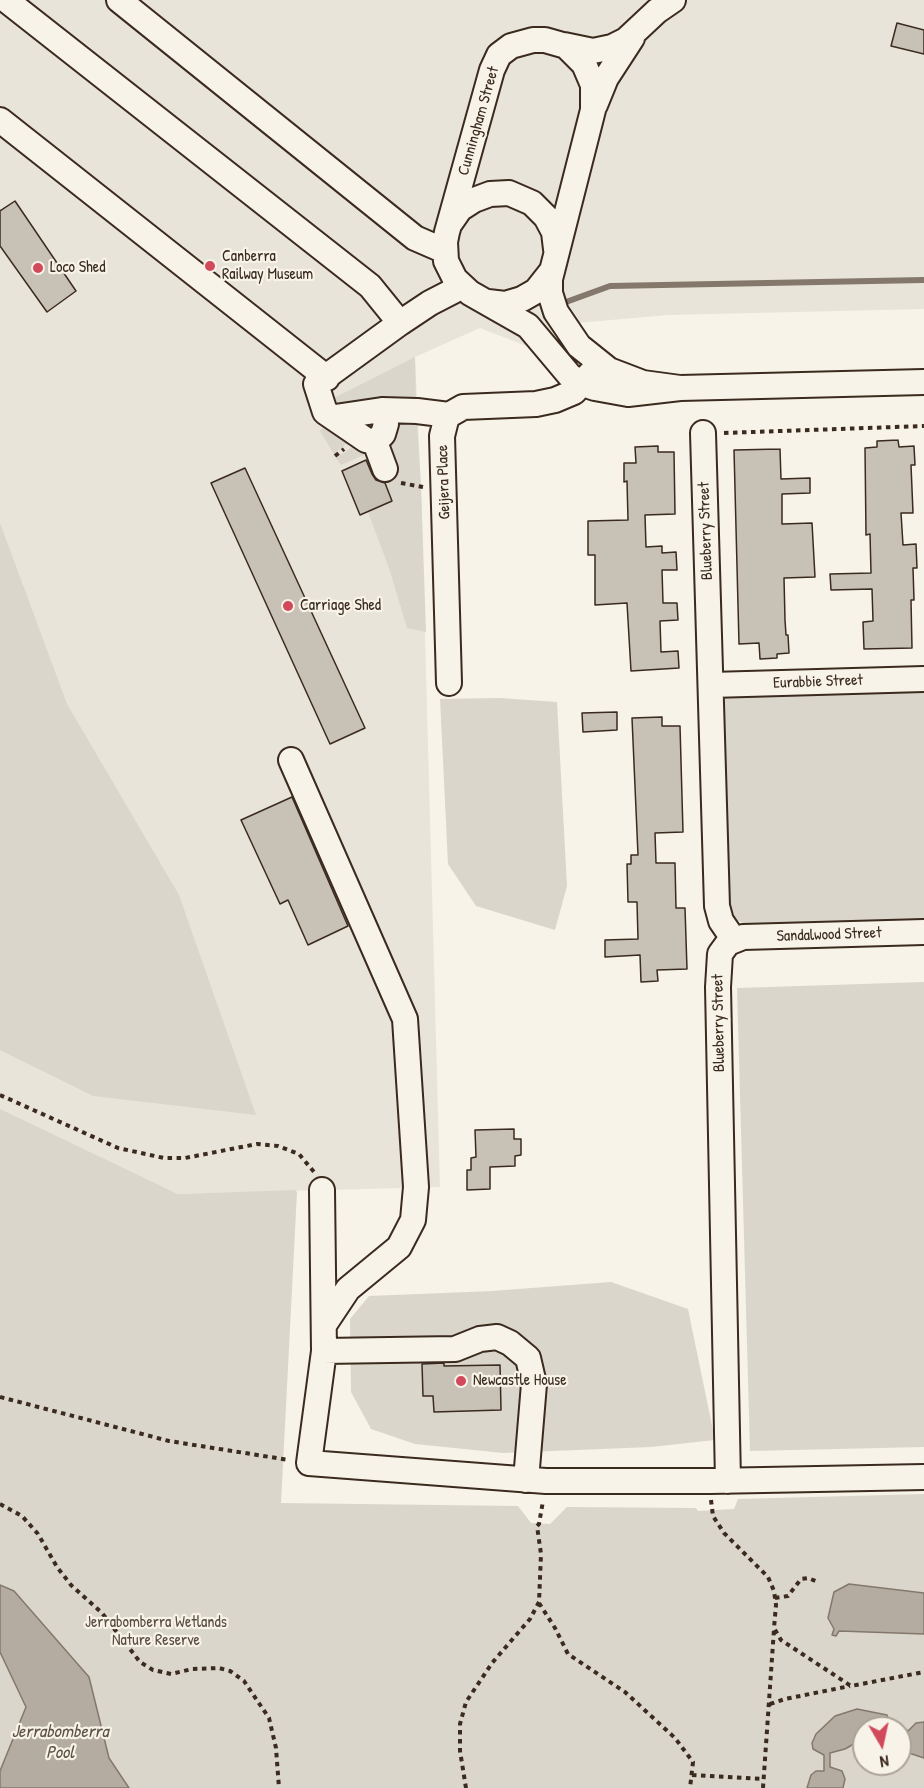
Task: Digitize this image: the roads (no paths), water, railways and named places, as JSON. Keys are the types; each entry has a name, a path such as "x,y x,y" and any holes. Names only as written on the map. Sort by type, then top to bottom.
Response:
{"street":[{"path":"6,0 370,286 400,323"},
{"path":"119,0 415,238 445,251"},
{"path":"673,0 647,20 606,78 593,110 554,262 550,293 556,312 573,339 599,363 620,375 643,383 680,388"},
{"name":"Cunningham Street","path":"461,287 450,271 445,251 449,224 495,62 505,50 522,42 533,40 556,42 588,50 606,49 626,40 647,20"},
{"path":"556,42 573,51 584,64 593,85 593,110"},
{"path":"0,120 313,384 325,412 366,440 375,442"},
{"path":"449,224 460,208 474,200 490,194 509,193 532,203 546,217 554,232 554,262 536,291 514,302 500,304 482,300"},
{"path":"313,384 430,303 461,287 528,326 564,370 583,384 605,391 628,394 680,388 924,382"},
{"path":"335,417 382,410 449,415 464,407 546,403 566,397 583,384 599,363"},
{"path":"375,442 383,434 386,424 382,410"},
{"name":"Geijera Place","path":"449,415 442,430 449,683"},
{"name":"Blueberry Street","path":"703,433 717,906 721,921 734,939 720,954 718,976 719,1481"},
{"path":"375,442 388,475"},
{"name":"Eurabbie Street","path":"711,685 924,679"},
{"path":"291,760 405,1019 416,1187 413,1220 399,1247 348,1289 324,1325"},
{"name":"Sandalwood Street","path":"734,939 924,932"},
{"path":"322,1190 324,1351 309,1463 536,1480 719,1481 924,1477"},
{"path":"324,1351 455,1349 480,1339 497,1337 510,1343 528,1358 534,1384 536,1480"}],"water":[{"path":"849,1584 924,1593 924,1634 839,1631 836,1636 832,1635 834,1629 828,1618 834,1592"},
{"name":"Jerrabomberra Pool","path":"0,1585 14,1591 89,1677 109,1758 129,1788 0,1788 0,1771 26,1707 0,1652"},
{"path":"857,1709 887,1716 852,1716 852,1745 830,1753 830,1767 842,1771 845,1779 843,1788 807,1788 811,1775 816,1771 824,1771 824,1755 813,1749 812,1743 816,1734 835,1716"},
{"path":"924,1722 924,1758 912,1754 912,1727 916,1723"}],"waterway":[{"path":"566,302 610,286 924,280"}],"place":[{"name":"Canberra Railway Museum","path":"210,266"},
{"name":"Loco Shed","path":"38,268"},
{"name":"Carriage Shed","path":"288,606"},
{"name":"Newcastle House","path":"461,1381"}],"park label":[{"name":"Jerrabomberra Wetlands Nature Reserve","path":"156,1632"}]}
